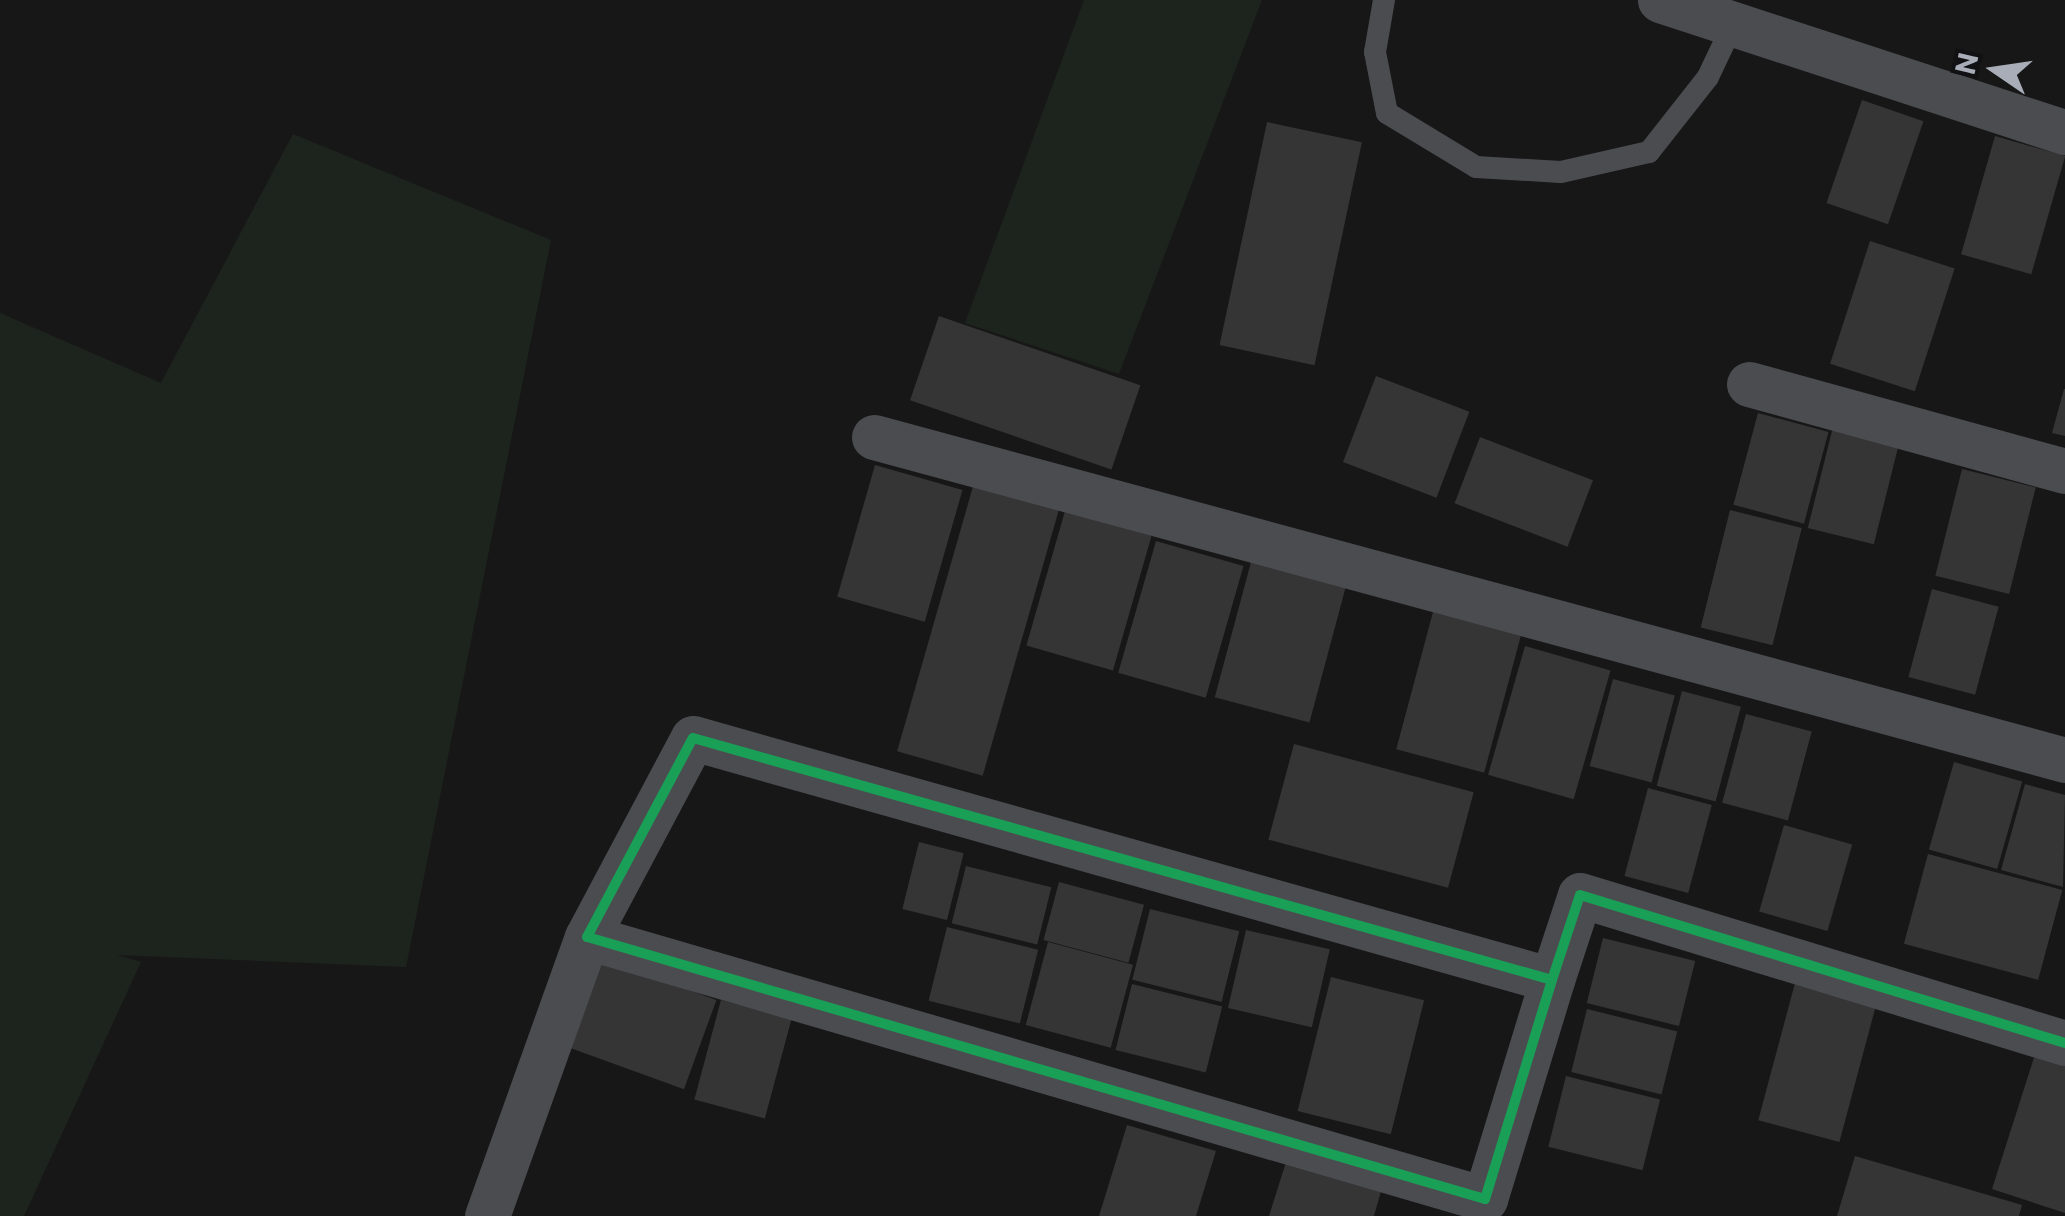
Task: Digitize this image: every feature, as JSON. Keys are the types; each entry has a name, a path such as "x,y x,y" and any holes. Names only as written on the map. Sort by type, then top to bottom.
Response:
{"street":[{"path":"1660,0 1740,11 2065,132"},
{"path":"1749,384 2065,471"},
{"path":"874,437 2065,760"},
{"path":"487,1216 587,937 692,738 1552,980"},
{"path":"587,937 1485,1199 1580,896 2065,1043"}],"lane":[{"path":"1384,0 1376,52 1387,112 1476,167 1560,172 1648,152 1708,77 1740,11"}],"shaded area":[{"path":"1084,0 1262,0 1119,374 965,323"},
{"path":"293,134 551,240 406,967 117,955 141,962 24,1216 0,1216 0,313 161,383"}],"building":[{"path":"1862,100 1923,121 1888,224 1827,203"},
{"path":"1267,122 1362,142 1314,365 1220,345"},
{"path":"1995,136 2065,156 2031,274 1961,254"},
{"path":"1870,241 1955,269 1915,391 1830,364"},
{"path":"939,316 1140,385 1111,469 910,400"},
{"path":"1376,376 1469,412 1436,498 1343,462"},
{"path":"2065,389 2065,436 2052,433"},
{"path":"1758,413 1829,432 1804,524 1733,505"},
{"path":"1833,427 1899,443 1874,544 1808,528"},
{"path":"1480,437 1593,480 1568,547 1455,503"},
{"path":"875,465 962,490 925,622 837,597"},
{"path":"1962,469 2036,487 2009,594 1935,576"},
{"path":"974,483 1060,508 983,776 897,751"},
{"path":"1730,510 1802,528 1773,645 1701,627"},
{"path":"1065,511 1152,536 1113,670 1026,646"},
{"path":"1156,541 1243,566 1206,698 1118,673"},
{"path":"1251,562 1346,587 1309,723 1215,697"},
{"path":"1932,589 1999,607 1975,695 1908,677"},
{"path":"1433,612 1521,636 1484,773 1396,749"},
{"path":"1525,646 1611,671 1574,799 1488,775"},
{"path":"1613,679 1675,696 1652,782 1590,766"},
{"path":"1682,691 1741,707 1716,801 1657,786"},
{"path":"1746,714 1812,732 1788,820 1722,803"},
{"path":"1294,744 1474,792 1448,888 1268,840"},
{"path":"1954,762 2022,782 1997,869 1929,849"},
{"path":"2025,784 2065,795 2063,887 2001,870"},
{"path":"1648,788 1712,805 1688,893 1624,876"},
{"path":"1784,825 1852,845 1827,931 1759,912"},
{"path":"919,842 964,853 947,920 902,909"},
{"path":"1928,854 2062,890 2038,980 1904,944"},
{"path":"966,866 1051,887 1037,945 952,923"},
{"path":"1059,882 1144,905 1128,963 1043,940"},
{"path":"1150,909 1239,931 1222,1002 1132,980"},
{"path":"947,927 1038,950 1020,1023 929,1001"},
{"path":"1246,930 1330,949 1312,1027 1228,1008"},
{"path":"1603,938 1695,961 1679,1026 1587,1003"},
{"path":"1048,942 1133,965 1111,1048 1026,1025"},
{"path":"598,957 716,1000 684,1089 566,1046"},
{"path":"1331,977 1424,1000 1391,1134 1298,1111"},
{"path":"1795,983 1876,1005 1839,1142 1758,1120"},
{"path":"1132,984 1222,1006 1206,1072 1116,1050"},
{"path":"721,1000 792,1019 765,1118 694,1099"},
{"path":"1587,1009 1677,1031 1662,1095 1571,1072"},
{"path":"2037,1048 2065,1057 2065,1213 1992,1189"},
{"path":"1566,1076 1660,1099 1642,1170 1548,1147"},
{"path":"1127,1125 1216,1151 1196,1216 1099,1216"},
{"path":"1855,1156 2022,1205 2019,1216 1837,1216"},
{"path":"1286,1162 1381,1191 1374,1216 1269,1216"}],"cycle path":[{"path":"1552,980 1485,1199 587,937 693,738 1552,980 1580,895 2065,1043"}]}
